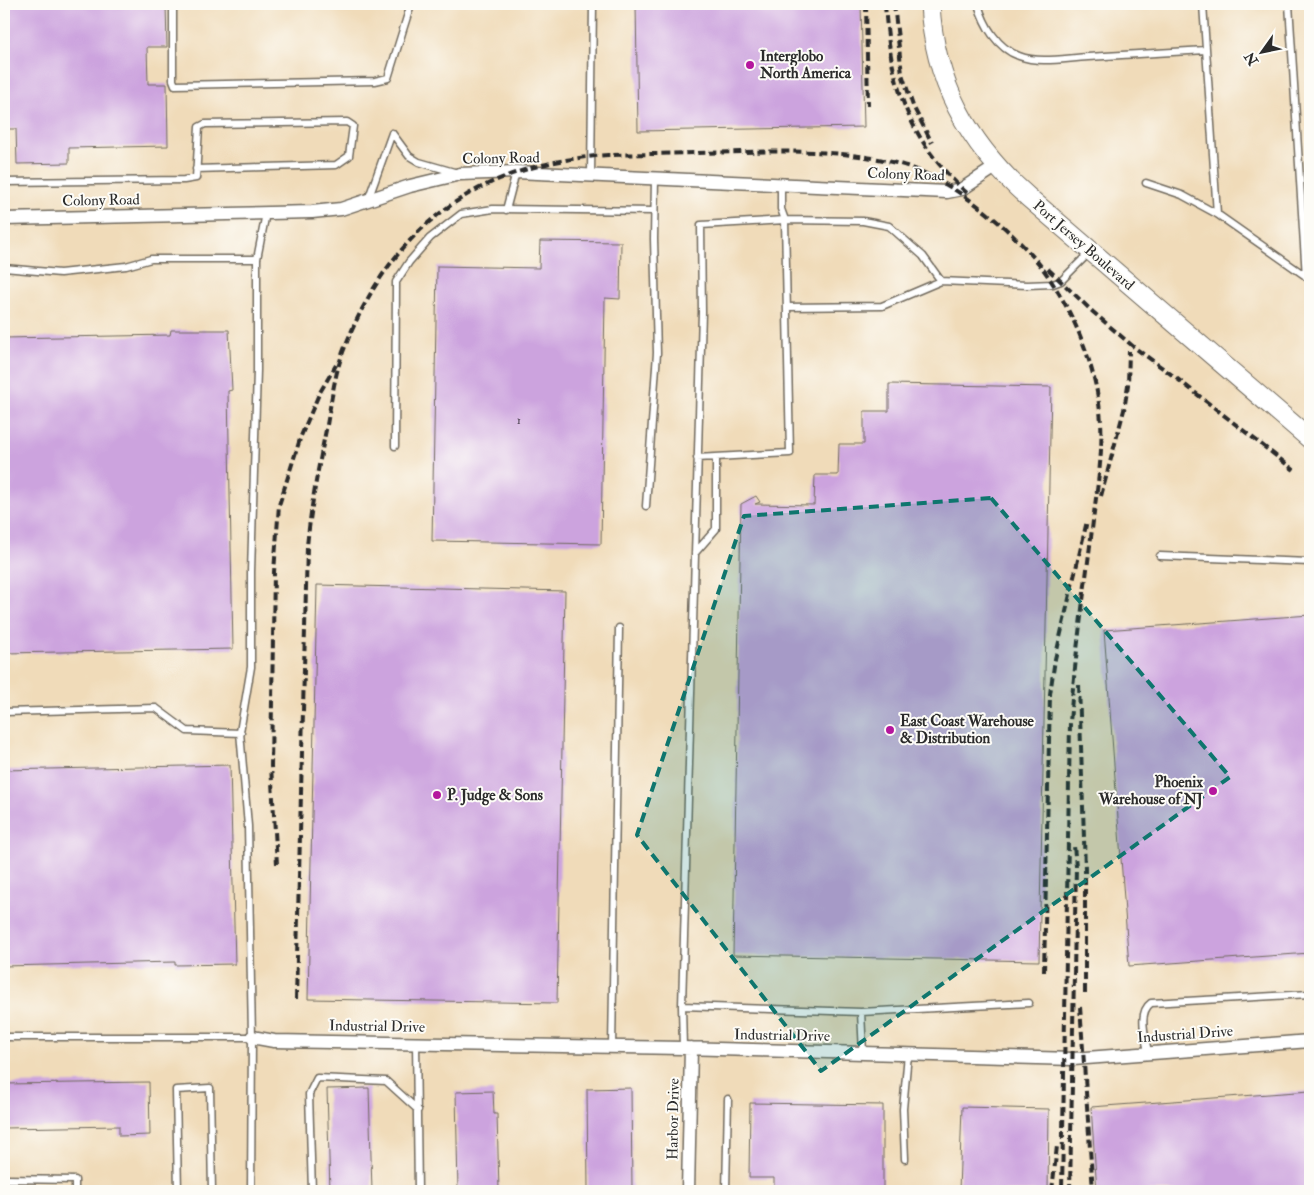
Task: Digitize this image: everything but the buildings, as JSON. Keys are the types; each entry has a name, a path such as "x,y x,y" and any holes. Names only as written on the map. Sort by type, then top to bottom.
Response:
{"street":[{"name":"Port Jersey Boulevard","path":"930,4 934,44 943,78 974,138 997,166 1028,197 1310,439"},
{"name":"Colony Road","path":"4,219 312,212 341,209 410,186 460,174 516,172 821,187 956,191 970,185 997,166"},
{"name":"Industrial Drive","path":"252,1037 274,1040 687,1048 1073,1059 1310,1041"},
{"name":"Harbor Drive","path":"687,1048 688,1191"}],"lane":[{"path":"173,4 173,80 175,85 375,82 388,78 411,4"},
{"path":"591,175 593,4"},
{"path":"978,4 986,24 997,40 1004,48 1020,57 1047,60 1206,50"},
{"path":"1203,4 1217,214"},
{"path":"1289,4 1308,278"},
{"path":"4,182 184,180 196,178 196,169 199,127 205,124 347,122 353,126 349,156 336,165 196,169"},
{"path":"368,201 392,133 409,156 419,162 460,174"},
{"path":"506,210 516,172"},
{"path":"646,506 657,353 654,239 655,178"},
{"path":"1146,183 1182,195 1217,214 1308,278"},
{"path":"698,458 790,453 785,220 781,209 781,184"},
{"path":"395,446 396,282 409,262 430,238 461,214 493,209 654,211"},
{"path":"251,1191 252,1037 248,826 240,733 251,667 251,572 257,370 257,259 266,213"},
{"path":"687,1048 682,1006 702,312 701,225 785,220 863,221 889,226 923,256 941,281"},
{"path":"787,307 882,306 941,281 1027,285 1053,284 1061,281 1091,251"},
{"path":"4,268 60,273 126,266 151,259 257,259"},
{"path":"695,553 716,529 716,457"},
{"path":"1160,556 1310,562"},
{"path":"612,1047 619,628"},
{"path":"4,712 156,708 187,731 240,733"},
{"path":"1148,1053 1143,1015 1145,1007 1151,1003 1310,994"},
{"path":"682,1006 862,1012 1029,1003"},
{"path":"862,1012 863,1053"},
{"path":"4,1038 252,1037"},
{"path":"416,1043 418,1191"},
{"path":"905,1159 903,1109 908,1054"},
{"path":"312,1191 309,1094 317,1078 386,1081 418,1110"},
{"path":"178,1191 176,1090 210,1088 212,1191"},
{"path":"726,1191 728,1099"},
{"path":"4,1179 75,1180 75,1191"}],"highlighted area":[{"path":"991,498 1230,777 821,1071 637,835 744,516"}],"railway":[{"path":"866,4 868,106"},
{"path":"885,4 891,59 905,108 930,152 946,173 967,193"},
{"path":"894,4 902,74 913,106 932,143"},
{"path":"296,999 307,546 318,473 340,361 362,308 386,270 413,238 444,210 479,189 518,172 561,161 608,155 780,151 860,156 900,164 938,180 976,205 1012,234 1040,265 1073,319 1089,359 1099,401 1101,434 1098,484 1077,647 1070,723 1062,1191"},
{"path":"1048,269 1093,312 1135,348 1294,470"},
{"path":"1101,496 1124,410 1128,385 1129,351"},
{"path":"277,864 271,766 274,572 279,505 301,436 319,394 336,365"},
{"path":"1044,972 1050,694 1055,659 1087,521"},
{"path":"1079,685 1085,869 1085,995"},
{"path":"1070,1191 1076,866 1074,846"},
{"path":"1080,1007 1093,1191"},
{"path":"1052,1191 1057,1146"}],"place":[{"name":"Interglobo North America","path":"750,65"},
{"name":"East Coast Warehouse & Distribution","path":"890,730"},
{"name":"Phoenix Warehouse of NJ","path":"1213,791"},
{"name":"P. Judge & Sons","path":"437,795"}]}
